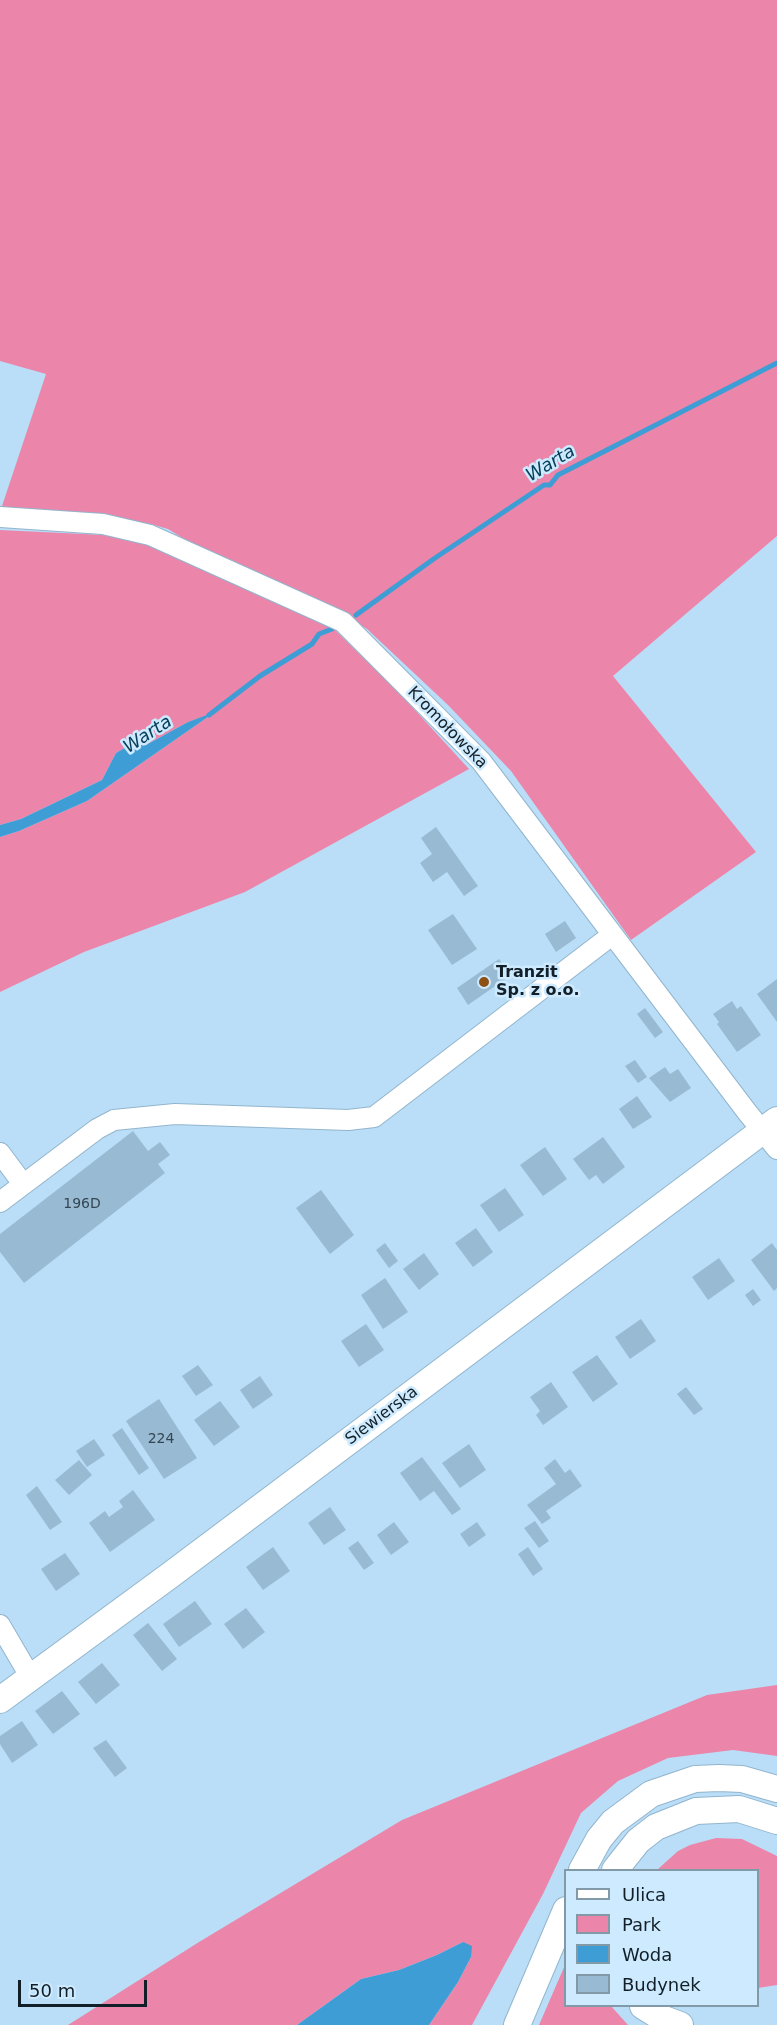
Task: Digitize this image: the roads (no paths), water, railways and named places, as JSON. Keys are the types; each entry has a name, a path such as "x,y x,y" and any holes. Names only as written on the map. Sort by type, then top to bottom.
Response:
{"main road":[{"name":"Siewierska","path":"0,1700 772,1133"},
{"path":"583,1869 593,1849 613,1822 651,1794 695,1779 719,1778 742,1779 777,1789"},
{"path":"616,1869 638,1841 656,1827 696,1811 739,1809 777,1821"},
{"path":"517,2025 564,1915"},
{"path":"645,2007 664,2019 680,2025"}],"street":[{"name":"Kromołowska","path":"0,517 103,524 150,535 343,622 481,761 612,934 772,1133"},
{"path":"0,1202 106,1124 132,1116 209,1114 348,1120 374,1117 612,934"},
{"path":"1,1158 23,1184"},
{"path":"0,1624 31,1678"}],"water":[{"path":"215,712 87,801 0,837 0,825 21,819 102,780 116,753 130,745 146,745 188,722"},
{"path":"463,1942 472,1946 471,1957 458,1982 429,2025 297,2025 361,1979 399,1970"}],"waterway":[{"name":"Warta","path":"356,615 435,558 544,485 550,485 558,475 777,363"},
{"name":"Warta","path":"209,715 260,676 312,644 319,634 332,629"}],"place":[{"name":"Tranzit Sp. z o.o.","path":"484,982"}]}
